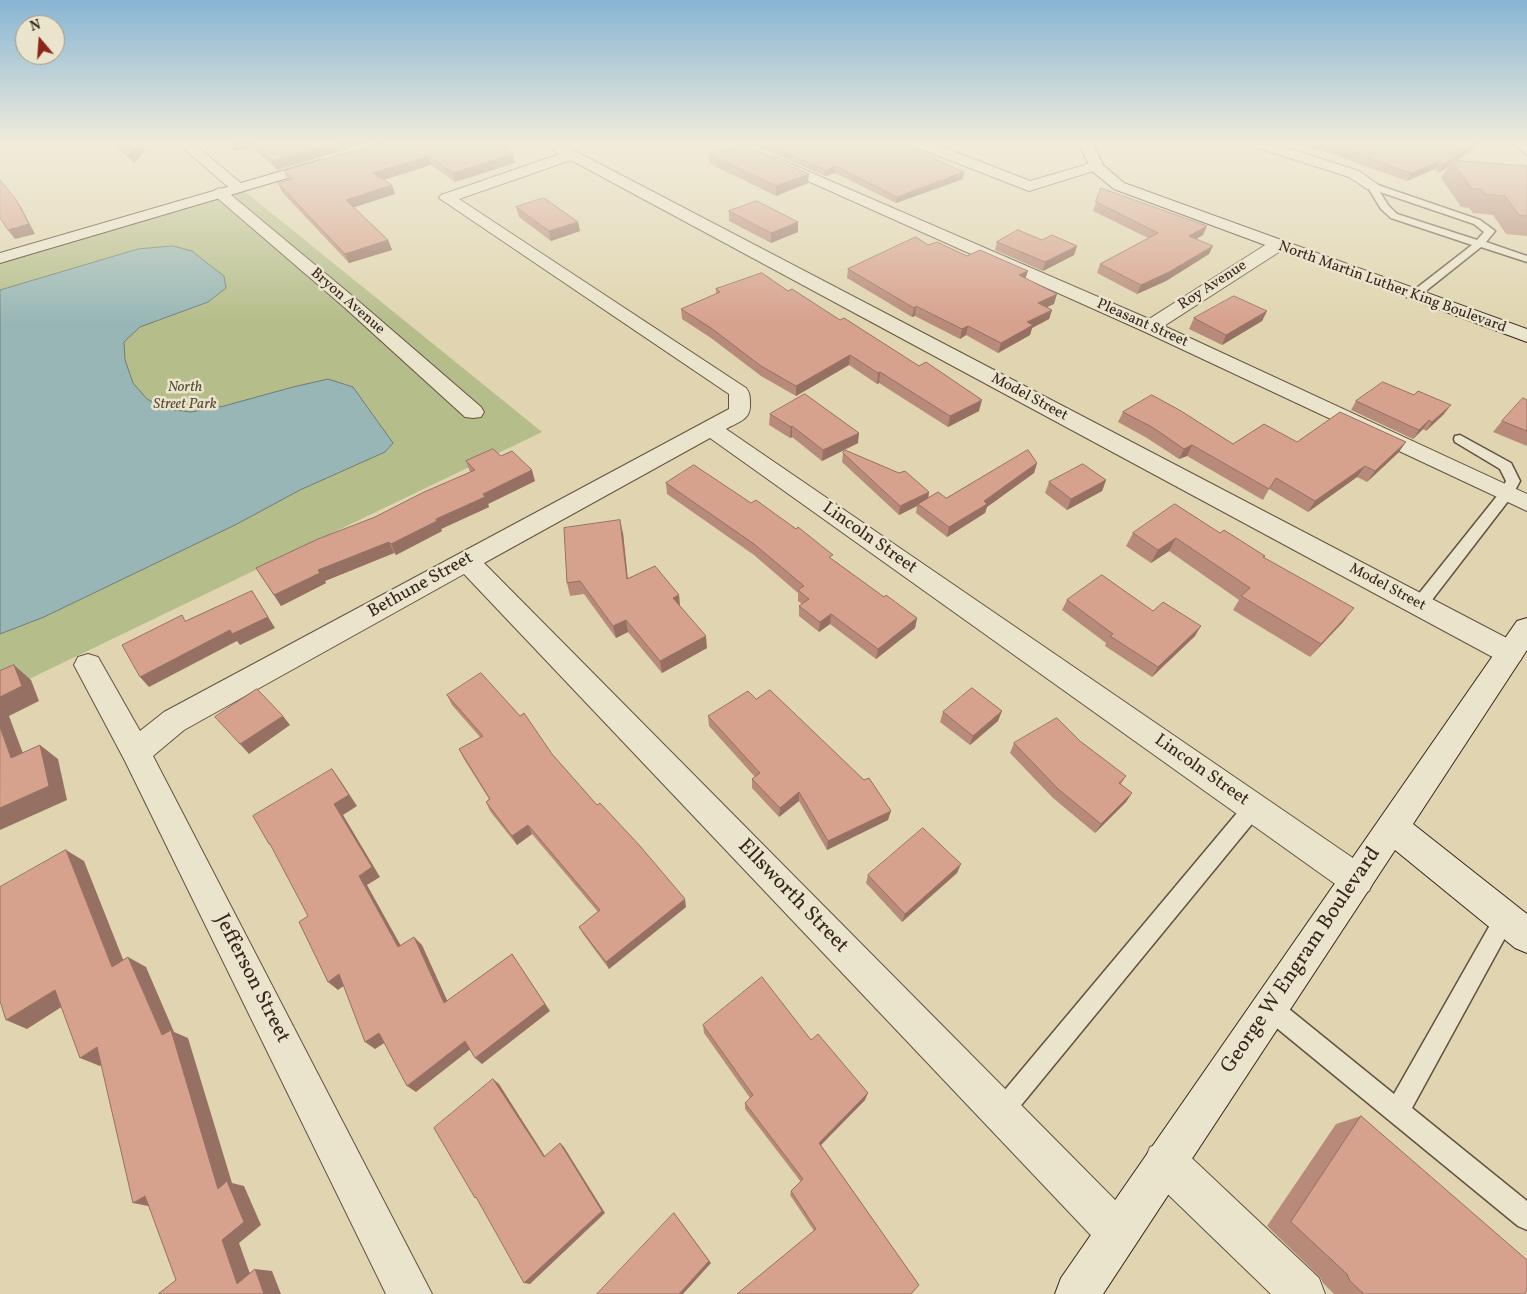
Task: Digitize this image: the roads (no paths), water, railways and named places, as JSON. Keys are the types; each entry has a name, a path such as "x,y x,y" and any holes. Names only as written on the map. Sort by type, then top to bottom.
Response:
{"street":[{"path":"0,258 188,202"},
{"name":"Bryon Avenue","path":"231,202 473,412"},
{"path":"454,202 739,392 740,412 712,429"},
{"name":"Model Street","path":"661,202 1419,605 1522,637"},
{"name":"Pleasant Street","path":"869,202 1150,327 1527,503"},
{"name":"North Martin Luther King Boulevard","path":"1162,202 1276,246 1527,336"},
{"name":"Roy Avenue","path":"1150,327 1276,246"},
{"name":"Bethune Street","path":"136,752 174,721 712,429"},
{"name":"Lincoln Street","path":"712,429 1357,880"},
{"name":"Ellsworth Street","path":"467,561 1118,1233"},
{"name":"George W Engram Boulevard","path":"1077,1294 1522,637"},
{"name":"Jefferson Street","path":"88,665 136,752 410,1294"},
{"path":"1392,828 1516,927"},
{"path":"1166,1162 1303,1294"}],"lane":[{"path":"1381,202 1394,216 1527,259"},
{"path":"1413,296 1479,244 1490,231 1476,222 1419,202"},
{"path":"1419,605 1507,493 1514,481 1506,466 1460,439"},
{"path":"1001,1112 1254,807"},
{"path":"1398,1112 1516,927"},
{"path":"1270,1008 1527,1217"}],"water":[{"path":"173,246 192,251 224,276 226,288 208,302 140,327 124,342 125,360 133,383 147,399 166,409 191,412 224,406 328,379 353,387 393,443 385,452 300,490 235,525 44,617 0,634 0,290 138,249"}],"park label":[{"name":"North Street Park","path":"185,396"}]}
